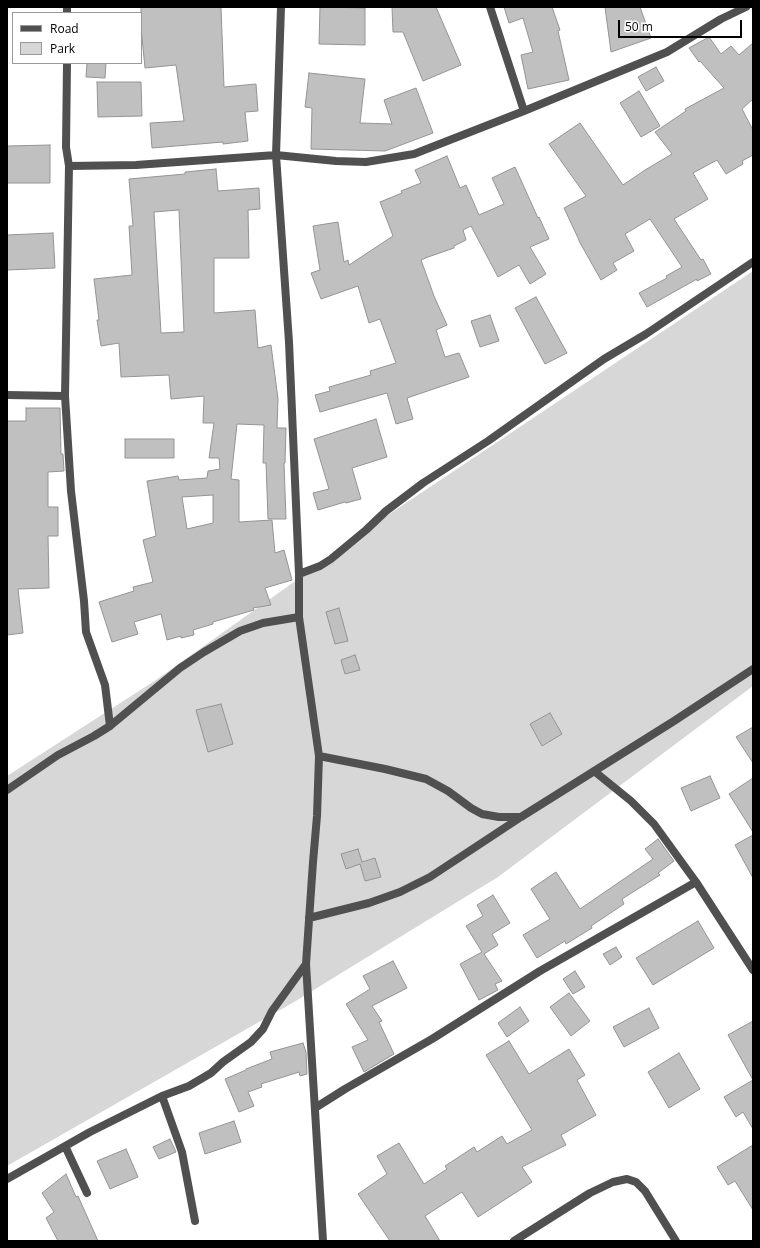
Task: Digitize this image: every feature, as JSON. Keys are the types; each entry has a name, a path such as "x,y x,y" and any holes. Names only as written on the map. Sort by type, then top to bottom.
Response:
{"street":[{"path":"281,7 276,155 289,342 299,574 299,617 319,756 318,816 313,862 306,964 323,1241"},
{"path":"490,7 524,112"},
{"path":"69,166 136,165 276,155 336,161 366,162 414,154 524,112 667,52 720,19 746,7"},
{"path":"67,64 66,147 69,166 65,396 71,491 84,601 86,632 105,685 110,726"},
{"path":"299,574 320,566 331,559 366,530 386,510 422,483 488,440 604,360 652,330 753,262"},
{"path":"7,395 65,396"},
{"path":"7,790 58,755 110,726 180,668 204,652 240,631 263,623 299,617"},
{"path":"309,918 369,903 400,892 430,877 753,669"},
{"path":"319,756 426,779 448,791 482,814 499,817 521,817"},
{"path":"594,771 631,801 654,824 696,882 753,970"},
{"path":"315,1108 540,971 696,882"},
{"path":"7,1179 64,1146 162,1096 189,1086 211,1073 223,1062 251,1042 263,1029 272,1011 306,964"},
{"path":"162,1096 182,1152 195,1221"},
{"path":"64,1146 87,1193"},
{"path":"514,1241 590,1193 613,1182 627,1179 636,1182 645,1191 676,1241"}],"green space":[{"path":"753,271 753,686 498,877 294,1002 7,1166 7,776 156,680 391,513"}],"building":[{"path":"141,7 221,7 224,87 256,84 258,111 245,112 248,141 152,148 150,123 184,121 176,65 145,68"},
{"path":"320,7 365,8 365,45 319,44"},
{"path":"392,7 436,7 461,65 423,81 403,32 393,32"},
{"path":"504,7 552,7 560,30 558,31 569,80 528,89 521,55 533,52 523,18 509,23"},
{"path":"605,7 640,7 651,38 611,52"},
{"path":"709,37 721,54 731,46 739,55 753,43 753,99 742,109 753,130 753,155 742,161 743,164 726,174 717,160 693,173 708,199 674,219 701,260 703,259 711,274 697,281 697,279 647,307 639,293 667,278 666,276 682,267 650,219 625,234 634,251 613,263 617,270 601,280 579,241 564,208 586,196 549,144 580,123 623,185 672,154 655,132 686,111 685,109 724,88 700,61 699,62 689,48"},
{"path":"87,64 106,64 105,78 86,77"},
{"path":"656,67 664,81 646,91 638,77"},
{"path":"309,73 365,79 360,123 392,124 384,100 416,88 433,133 385,151 311,149 312,108 305,107"},
{"path":"97,82 141,82 142,116 98,117"},
{"path":"639,91 660,126 641,137 620,103"},
{"path":"50,145 50,183 7,183 7,146"},
{"path":"447,156 460,188 466,185 479,215 504,204 492,178 515,167 549,239 530,247 546,274 530,284 519,265 498,277 471,226 463,230 466,240 454,246 454,248 421,260 434,296 447,325 436,330 445,357 459,353 469,377 407,398 413,419 396,424 387,393 320,412 315,395 330,391 329,387 371,375 370,371 396,363 380,319 369,323 358,286 321,299 311,273 320,270 313,226 338,222 344,262 348,260 349,265 393,236 380,202 421,183 415,170"},
{"path":"216,169 218,191 259,188 260,209 248,210 249,258 214,258 214,313 255,310 258,348 271,345 278,399 277,428 286,428 284,463 286,519 268,519 266,463 263,463 264,425 237,424 231,479 239,480 239,522 272,520 275,553 284,550 292,580 265,588 271,605 253,608 254,610 213,622 213,624 193,630 194,635 181,638 181,636 167,640 161,614 134,622 138,634 112,642 99,602 134,591 133,587 153,582 143,540 156,536 147,481 178,476 179,480 207,478 208,471 220,469 219,458 209,458 214,423 203,423 204,396 171,399 169,375 121,377 119,343 101,346 97,320 99,320 94,279 132,275 129,226 133,226 129,179 185,174 185,172","holes":["179,210 184,332 161,333 154,212","213,495 213,523 187,529 182,497"]},
{"path":"53,233 55,268 7,270 7,235"},
{"path":"536,297 567,353 545,364 515,308"},
{"path":"490,315 499,341 480,347 471,321"},
{"path":"26,408 60,408 61,454 63,454 64,471 48,472 48,507 58,507 58,536 48,536 49,588 18,589 23,633 7,635 7,421 26,421"},
{"path":"376,419 387,457 352,468 361,499 318,510 313,493 329,489 314,439"},
{"path":"125,439 174,439 174,458 125,458"},
{"path":"339,608 348,641 335,644 326,612"},
{"path":"355,655 360,670 345,674 341,660"},
{"path":"221,704 233,744 208,752 196,710"},
{"path":"550,713 562,734 542,746 530,724"},
{"path":"753,727 753,763 736,737"},
{"path":"710,776 720,798 691,811 681,788"},
{"path":"753,778 753,832 729,794"},
{"path":"753,835 753,878 735,845"},
{"path":"658,839 674,861 658,873 660,875 622,899 624,904 591,926 592,928 566,944 565,941 537,958 523,935 550,919 531,889 556,872 580,909 653,859 645,849"},
{"path":"358,849 362,862 375,858 381,877 365,881 360,864 346,869 341,854"},
{"path":"493,895 510,923 492,934 498,945 484,954 502,981 495,984 498,990 479,1000 460,964 482,952 466,926 483,916 477,905"},
{"path":"698,921 714,948 653,985 636,958"},
{"path":"616,947 622,957 610,965 603,954"},
{"path":"393,961 407,988 372,1006 382,1021 379,1022 394,1054 364,1072 352,1047 368,1040 346,1004 370,989 363,976"},
{"path":"575,971 585,987 573,994 563,979"},
{"path":"569,993 590,1021 571,1036 550,1007"},
{"path":"520,1007 529,1021 507,1037 498,1023"},
{"path":"649,1008 659,1028 624,1047 613,1027"},
{"path":"753,1021 753,1080 728,1035"},
{"path":"509,1041 529,1074 569,1049 585,1075 577,1080 596,1115 561,1135 566,1145 522,1167 532,1182 478,1217 462,1192 425,1216 440,1241 390,1241 358,1194 387,1174 377,1156 399,1143 424,1184 447,1169 445,1166 474,1147 477,1152 502,1136 507,1144 532,1130 486,1055"},
{"path":"303,1043 306,1052 307,1074 300,1076 299,1072 261,1084 262,1087 248,1092 254,1106 239,1112 225,1079 272,1059 270,1052"},
{"path":"679,1053 700,1089 669,1108 648,1072"},
{"path":"753,1080 753,1129 743,1112 736,1117 724,1097"},
{"path":"234,1121 241,1142 205,1154 199,1133"},
{"path":"170,1139 176,1152 159,1159 153,1147"},
{"path":"753,1145 753,1210 735,1181 728,1185 717,1167"},
{"path":"126,1149 138,1177 110,1189 97,1161"},
{"path":"66,1174 76,1197 78,1196 98,1241 58,1241 46,1218 54,1212 42,1193"}]}
